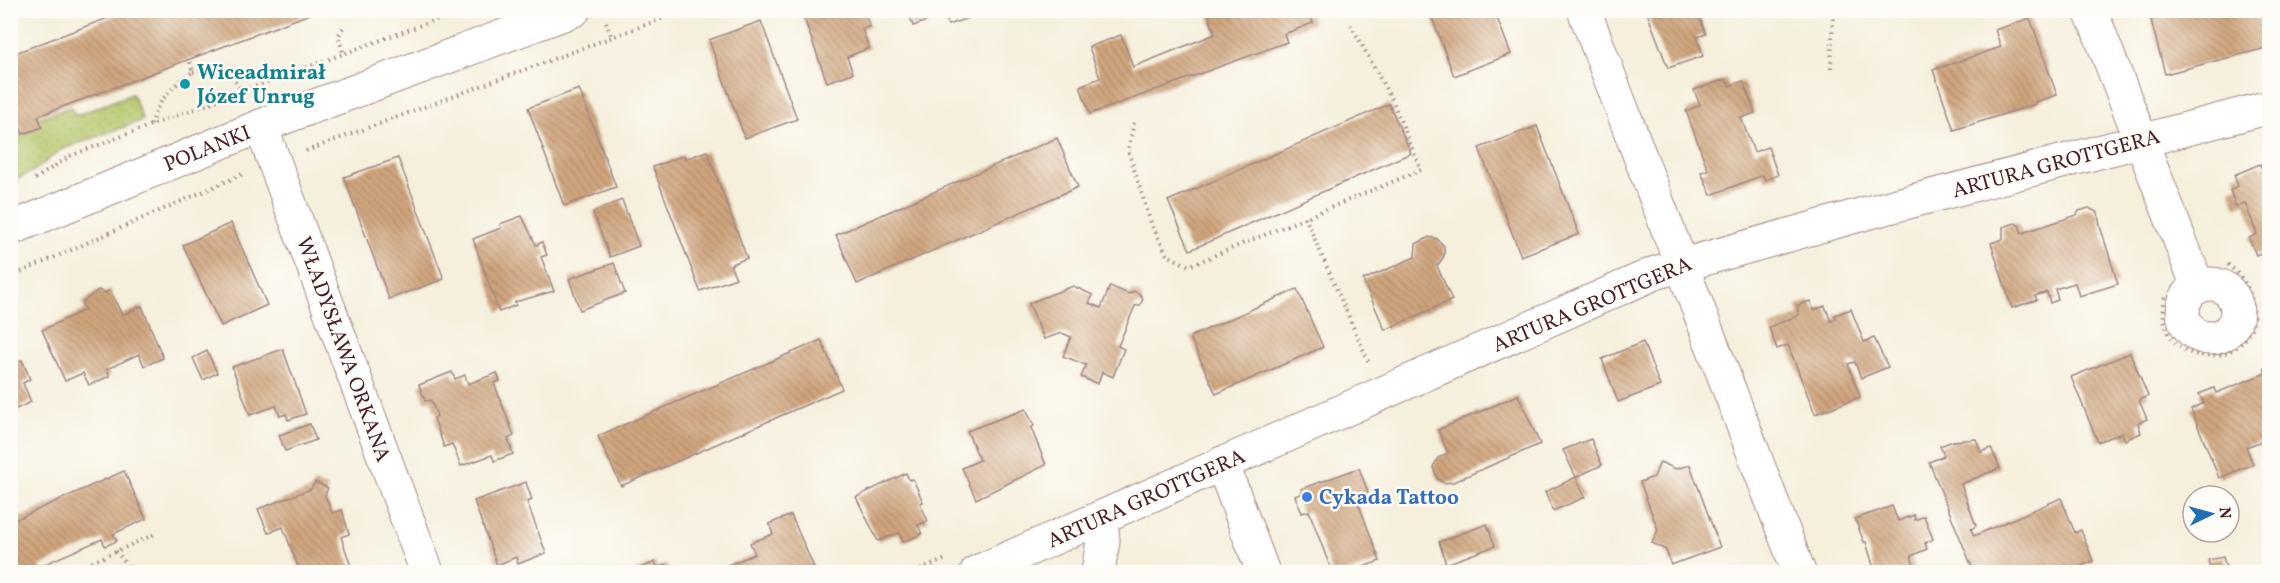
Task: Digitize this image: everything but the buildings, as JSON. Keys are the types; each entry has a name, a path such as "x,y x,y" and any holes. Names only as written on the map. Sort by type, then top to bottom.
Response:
{"street":[{"name":"POLANKI","path":"10,229 261,126 574,10"},
{"path":"1584,10 1799,573"},
{"path":"2089,10 2198,287"},
{"name":"ARTURA GROTTGERA","path":"976,573 1656,273 2140,140 2270,107"},
{"name":"WŁADYSŁAWA ORKANA","path":"261,126 427,573"},
{"path":"1222,464 1263,573"},
{"path":"1098,573 1103,540 1101,518"}],"path":[{"path":"28,182 70,156 462,10"},
{"path":"10,277 252,170 276,164 684,10"},
{"path":"1831,68 1833,10"},
{"path":"1134,123 1128,150 1150,223 1167,255 1189,266 1421,170 1392,100 1351,25"},
{"path":"342,28 338,36 344,55"},
{"path":"610,32 612,38"},
{"path":"189,59 193,72"},
{"path":"151,124 161,100 193,72 214,69 230,72 242,92"},
{"path":"1305,217 1383,394"},
{"path":"70,573 155,534"},
{"path":"116,551 132,573"}],"green space":[{"path":"132,94 143,120 60,150 35,170 11,182 11,138 40,128 37,119 71,107 75,116"}],"place":[{"name":"Wiceadmirał Józef Unrug","path":"185,84"},
{"name":"Cykada Tattoo","path":"1307,497"}]}
